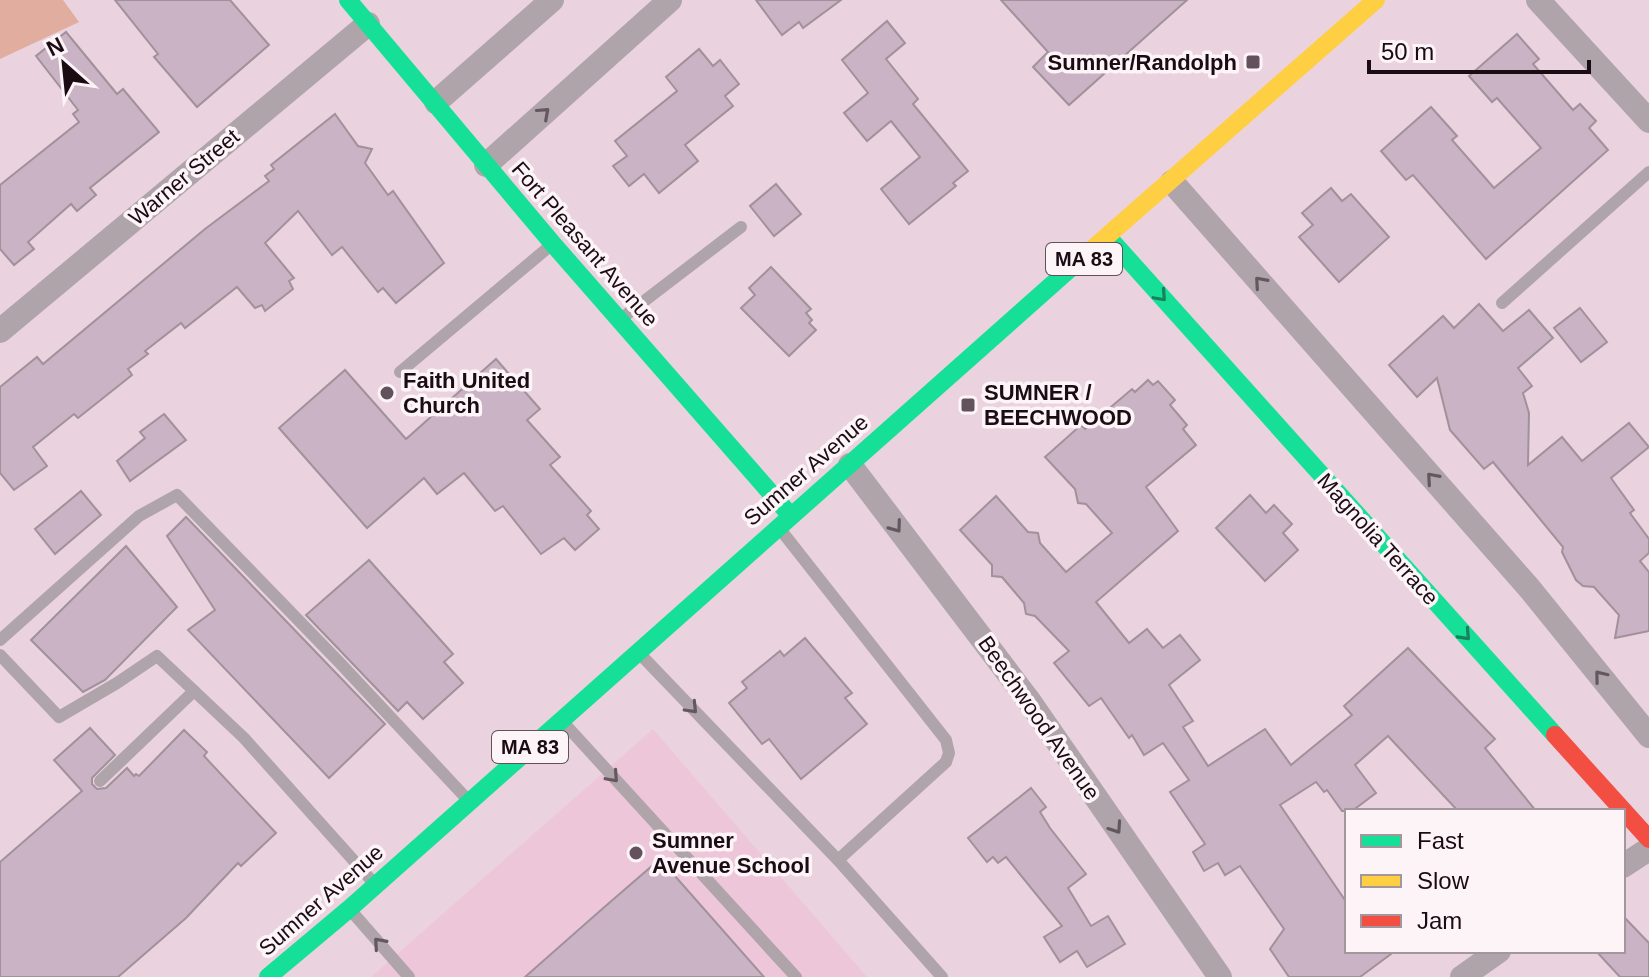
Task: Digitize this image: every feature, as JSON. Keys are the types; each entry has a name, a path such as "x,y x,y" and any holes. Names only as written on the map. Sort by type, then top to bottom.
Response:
{"street":[{"name":"Fort Pleasant Avenue","path":"348,0 619,320 784,521"},
{"path":"436,102 552,0"},
{"path":"486,165 670,0"},
{"name":"Sumner Avenue","path":"268,977 349,909 1376,0"},
{"path":"1538,0 1649,121"},
{"name":"Warner Street","path":"0,331 368,24"},
{"path":"1172,182 1530,589 1649,736"},
{"name":"Magnolia Terrace","path":"1109,238 1622,809"},
{"name":"Beechwood Avenue","path":"850,465 1030,702 1220,977"},
{"name":"Magnolia Terrace","path":"1625,812 1649,839"},
{"path":"1625,865 1649,849"},
{"path":"1462,977 1496,953"}],"lane":[{"path":"1502,303 1649,172"},
{"path":"619,320 741,227"},
{"path":"400,372 553,244"},
{"path":"0,640 139,516 177,495 469,802"},
{"path":"784,521 946,740 949,753 939,768 838,860"},
{"path":"638,651 838,860 942,977"},
{"path":"0,655 59,717 157,656 244,738 376,885"},
{"path":"100,781 194,691"},
{"path":"561,720 796,977"},
{"path":"349,909 409,977"}],"shaded area":[{"path":"0,0 63,0 79,22 0,59"},
{"name":"Sumner Avenue School","path":"653,729 867,977 371,977"}],"building":[{"path":"115,0 230,0 269,45 197,107 154,57 158,54"},
{"path":"756,0 841,0 803,28 799,22 782,35"},
{"path":"1001,0 1187,0 1069,105 1033,67 1048,52"},
{"path":"887,21 905,43 886,59 918,99 913,104 968,171 953,183 956,186 909,224 881,189 920,157 891,121 867,141 844,113 868,93 842,60"},
{"path":"66,32 117,94 123,89 159,132 90,188 96,195 77,211 71,204 28,242 34,249 14,265 0,249 0,185 79,122 73,114 78,110 36,56"},
{"path":"1517,34 1539,59 1533,64 1573,110 1580,104 1596,121 1589,128 1608,150 1486,259 1413,175 1406,180 1381,151 1431,107 1457,136 1452,140 1494,188 1541,148 1497,98 1492,102 1469,76"},
{"path":"699,49 713,66 720,60 739,84 725,96 733,106 685,145 698,161 659,193 644,174 629,186 613,166 627,156 615,141 677,91 666,77"},
{"path":"335,114 358,146 372,149 365,163 388,195 393,191 444,263 396,303 383,288 378,292 342,247 332,255 298,211 265,243 294,278 289,281 293,289 265,311 262,305 255,308 237,287 185,328 181,323 145,351 148,354 128,369 132,375 78,418 74,414 33,447 47,466 14,490 0,473 0,387 37,357 43,364 205,229 269,181 265,176 274,169 271,165"},
{"path":"776,184 801,214 774,236 750,206"},
{"path":"1331,188 1342,201 1351,194 1389,237 1339,282 1299,237 1313,225 1302,213"},
{"path":"771,267 811,309 806,313 812,320 809,323 816,330 789,356 741,308 755,295 749,288"},
{"path":"1479,304 1503,331 1529,310 1553,338 1518,368 1532,386 1523,393 1529,413 1528,465 1562,437 1582,461 1629,423 1649,447 1611,478 1634,510 1630,513 1649,539 1649,553 1640,561 1649,572 1649,631 1615,638 1619,615 1594,587 1583,586 1576,580 1562,552 1563,547 1493,462 1484,469 1450,430 1437,378 1417,397 1389,365 1443,316 1454,328"},
{"path":"1580,308 1607,342 1581,362 1554,328"},
{"path":"496,359 540,409 527,420 560,457 550,465 591,511 587,515 599,529 575,550 564,538 541,554 503,506 495,511 464,473 437,494 424,478 367,528 279,428 345,370 406,439"},
{"path":"1148,380 1153,385 1158,381 1175,400 1170,405 1187,425 1183,429 1196,445 1146,487 1178,531 1096,602 1129,643 1147,629 1163,648 1180,635 1200,660 1169,685 1193,721 1183,727 1208,766 1265,729 1291,765 1352,715 1344,706 1408,648 1495,739 1485,748 1534,809 1456,809 1388,736 1355,765 1376,793 1355,809 1342,811 1327,790 1324,792 1316,782 1280,805 1345,900 1345,953 1392,953 1360,977 1289,977 1270,949 1284,929 1240,866 1225,875 1218,863 1204,871 1193,852 1205,844 1170,792 1189,780 1163,743 1144,755 1132,735 1129,738 1101,698 1089,706 1054,663 1069,651 1035,616 1026,614 1024,603 1002,577 992,576 992,565 960,530 996,496 1028,532 1038,533 1040,543 1066,572 1112,533 1086,504 1078,503 1075,489 1045,457 1081,425 1085,429 1132,389 1135,392"},
{"path":"164,414 186,440 130,481 117,461 145,438 140,432"},
{"path":"81,491 101,515 55,554 35,529"},
{"path":"1250,495 1266,513 1274,505 1292,524 1283,533 1298,550 1265,581 1216,528"},
{"path":"186,517 385,724 329,778 188,630 215,610 167,536"},
{"path":"126,546 177,607 105,680 83,692 31,640"},
{"path":"369,560 453,654 444,662 463,683 423,719 407,702 398,711 306,615"},
{"path":"805,638 852,693 845,698 867,724 801,779 769,739 762,744 729,703 747,688 742,682 780,651 784,656"},
{"path":"90,728 115,755 92,778 92,784 97,789 106,788 127,768 134,776 139,776 184,730 207,752 204,756 276,833 241,866 238,863 186,918 118,977 0,977 0,862 82,791 54,760"},
{"path":"1031,788 1046,807 1040,812 1050,828 1086,874 1068,888 1091,926 1108,916 1125,944 1087,967 1077,951 1060,962 1044,937 1062,926 1006,857 998,863 993,857 987,862 968,838"},
{"path":"660,859 764,977 525,977 601,910"},
{"path":"1625,918 1649,943 1649,977 1620,977 1598,953 1625,953"}],"traffic: fast":[{"path":"348,0 553,244 790,515"},
{"path":"1109,238 1555,735"},
{"path":"268,977 349,909 1073,266"}],"traffic: slow":[{"path":"1073,266 1376,0"}],"traffic: jam":[{"path":"1555,735 1622,809"},
{"path":"1625,812 1649,839"}],"place":[{"name":"Sumner/Randolph","path":"1253,62"},
{"name":"Faith United Church","path":"387,393"},
{"name":"SUMNER / BEECHWOOD","path":"968,405"},
{"name":"Sumner Avenue School","path":"636,853"}]}
